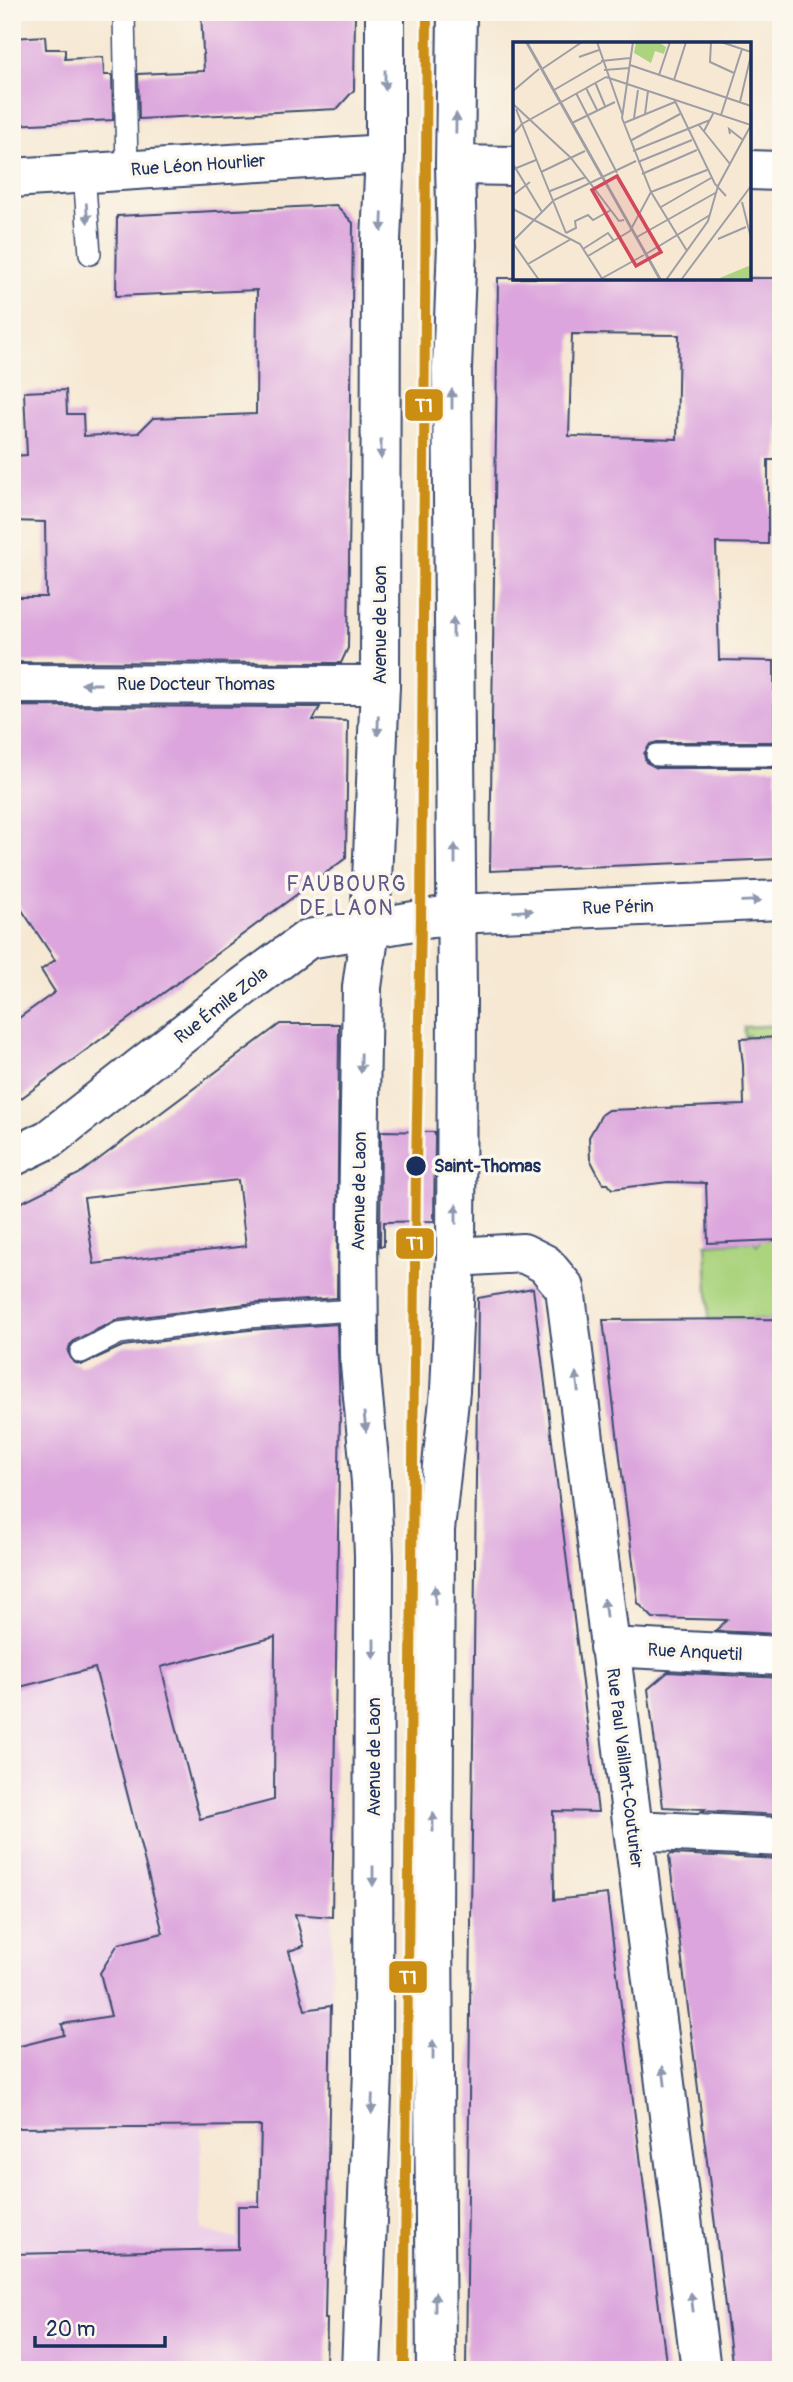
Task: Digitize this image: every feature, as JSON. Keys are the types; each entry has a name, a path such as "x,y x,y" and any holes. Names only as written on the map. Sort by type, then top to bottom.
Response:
{"main road":[{"name":"Avenue de Laon","path":"361,2370 373,2070 374,1555 361,1383 358,1222 362,987 370,930 380,685 381,254 385,154 385,12"},
{"path":"436,2370 433,1937 435,1530 450,1391 456,1257 457,996 452,383 457,245 457,12"},
{"name":"Rue Léon Hourlier","path":"12,178 385,154"},
{"path":"455,165 513,166"},
{"path":"751,170 781,171"},
{"name":"Rue Docteur Thomas","path":"12,684 380,685"},
{"name":"Rue Périn","path":"455,914 781,900"},
{"name":"Rue Émile Zola","path":"12,1157 49,1139 308,939 455,914"},
{"name":"Rue Paul Vaillant-Couturier","path":"456,1257 523,1253 545,1264 565,1288 701,2370"},
{"name":"Rue Anquetil","path":"609,1647 781,1656"},
{"path":"633,1830 781,1837"}],"lane":[{"path":"124,12 127,170"},
{"path":"84,173 90,254"},
{"path":"657,755 781,755"},
{"path":"81,1352 119,1333 248,1317 359,1308"}],"shaded area":[{"path":"337,1568 331,2006 68,2059 70,2128 201,2127 202,2230 259,2245 328,2245 327,2319 12,2370 12,1652"}],"green space":[{"path":"781,1025 781,1037 751,1038 748,1035 745,1039 744,1027"},
{"path":"760,1240 781,1240 781,1319 709,1319 706,1244 754,1241 757,1245"}],"building":[{"path":"201,12 355,12 354,90 337,109 139,119 138,74 204,71"},
{"path":"45,36 46,49 65,49 65,59 103,57 104,75 112,75 113,120 12,125 12,38"},
{"path":"336,205 353,223 348,648 341,663 12,662 12,597 46,597 45,522 12,521 12,456 27,455 24,392 66,390 67,414 83,414 84,436 138,433 153,418 256,414 257,290 116,296 117,216"},
{"path":"498,278 781,278 781,379 777,460 768,460 768,544 716,543 719,660 774,661 775,742 657,742 650,744 644,754 646,762 657,768 776,768 777,859 490,871","holes":["572,334 679,335 677,439 569,436"]},
{"path":"12,706 320,707 313,720 348,721 346,858 12,1105 12,1023 55,992 41,970 55,960 12,895"},
{"path":"280,1024 339,1024 337,1298 246,1304 117,1320 75,1340 68,1352 73,1362 81,1365 123,1346 249,1330 337,1324 340,1407 332,1917 295,1914 304,1946 289,1951 305,2010 331,2006 326,2370 12,2370 12,2254 238,2249 238,2206 259,2206 261,2126 12,2128 12,2048 64,2035 62,2024 111,2016 100,1973 118,1944 163,1933 95,1668 12,1689 12,1207 79,1174","holes":["238,1180 246,1246 94,1264 84,1198","275,1637 274,1800 200,1819 161,1667"]},
{"path":"781,1037 781,1240 708,1243 706,1183 668,1182 612,1189 608,1184 603,1184 590,1159 589,1137 602,1114 608,1110 744,1105 740,1039"},
{"path":"381,1131 435,1132 434,1221 384,1222 384,1246 380,1246"},
{"path":"533,1288 598,1812 553,1811 554,1900 607,1894 667,2370 466,2370 478,1298"},
{"path":"781,1319 781,1634 715,1631 727,1620 653,1618 638,1603 603,1320"},
{"path":"668,1672 781,1678 781,1815 663,1807 648,1689"},
{"path":"669,1856 781,1859 781,2370 733,2370"}],"transit line":[{"name":"T1","path":"404,2370 416,1166 421,921 427,12"}],"place":[{"name":"Saint-Thomas","path":"416,1166"}],"district":[{"name":"FAUBOURG DE LAON","path":"347,896"}]}
